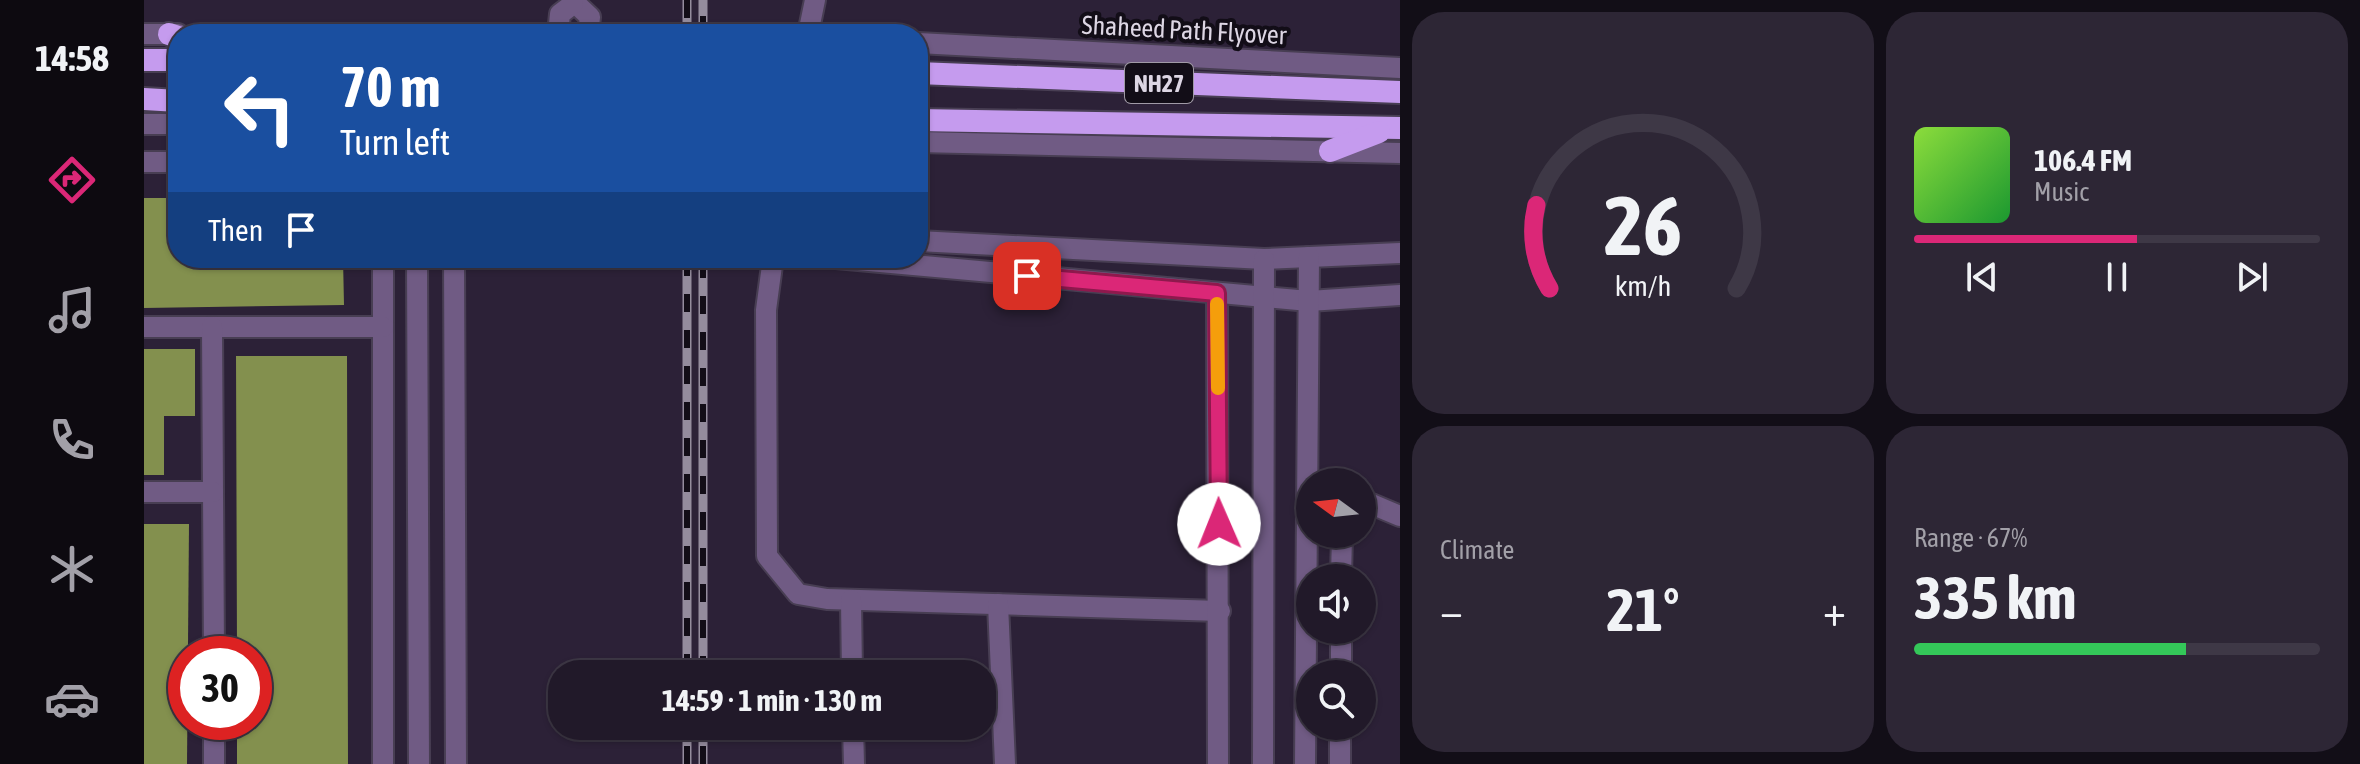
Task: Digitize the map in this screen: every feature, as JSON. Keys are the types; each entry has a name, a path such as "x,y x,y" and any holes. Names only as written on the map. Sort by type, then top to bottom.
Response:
{"highway":[{"path":"144,60 168,60"},
{"name":"Shaheed Path Flyover","path":"928,73 1400,92"},
{"path":"144,99 168,100"},
{"name":"NH27","path":"928,120 1395,128"},
{"path":"1330,151 1395,128"}],"street":[{"path":"810,24 815,0"},
{"path":"559,24 560,14 572,2 590,17 589,24"},
{"path":"144,34 168,35"},
{"name":"Shaheed Path Flyover","path":"928,44 1400,68"},
{"path":"144,124 168,124"},
{"path":"928,142 1400,153"},
{"path":"144,162 168,162"},
{"path":"928,242 1264,259 1400,253"},
{"path":"1305,764 1309,257"},
{"path":"1263,764 1264,259"},
{"path":"928,266 1309,301 1400,295"},
{"path":"383,268 383,764"},
{"path":"417,268 419,764"},
{"path":"454,268 456,764"},
{"path":"772,268 766,310 767,556 798,594 851,600 1220,611"},
{"path":"1217,293 1218,764"},
{"path":"144,327 383,327"},
{"path":"212,327 214,636"},
{"path":"144,492 213,492"},
{"path":"1376,506 1400,516"},
{"path":"851,600 852,660"},
{"path":"998,604 1005,764"},
{"path":"214,740 214,764"},
{"path":"853,740 854,764"},
{"path":"1340,740 1340,764"}],"building":[{"path":"144,198 168,198 168,268 343,268 344,305 144,308"},
{"path":"144,349 195,349 195,416 164,416 164,475 144,475"},
{"path":"236,356 347,356 348,764 237,764 237,740 272,740 272,636 237,636"},
{"path":"144,524 189,524 188,636 168,636 168,740 187,740 187,764 144,764"}],"railway":[{"path":"687,0 687,24"},
{"path":"703,0 703,24"},
{"path":"687,268 687,660"},
{"path":"703,268 703,660"},
{"path":"687,740 687,764"},
{"path":"703,740 703,764"}],"slow traffic":[{"path":"1217,304 1218,388"}],"route":[{"path":"1027,276 1217,293 1219,524"}]}
